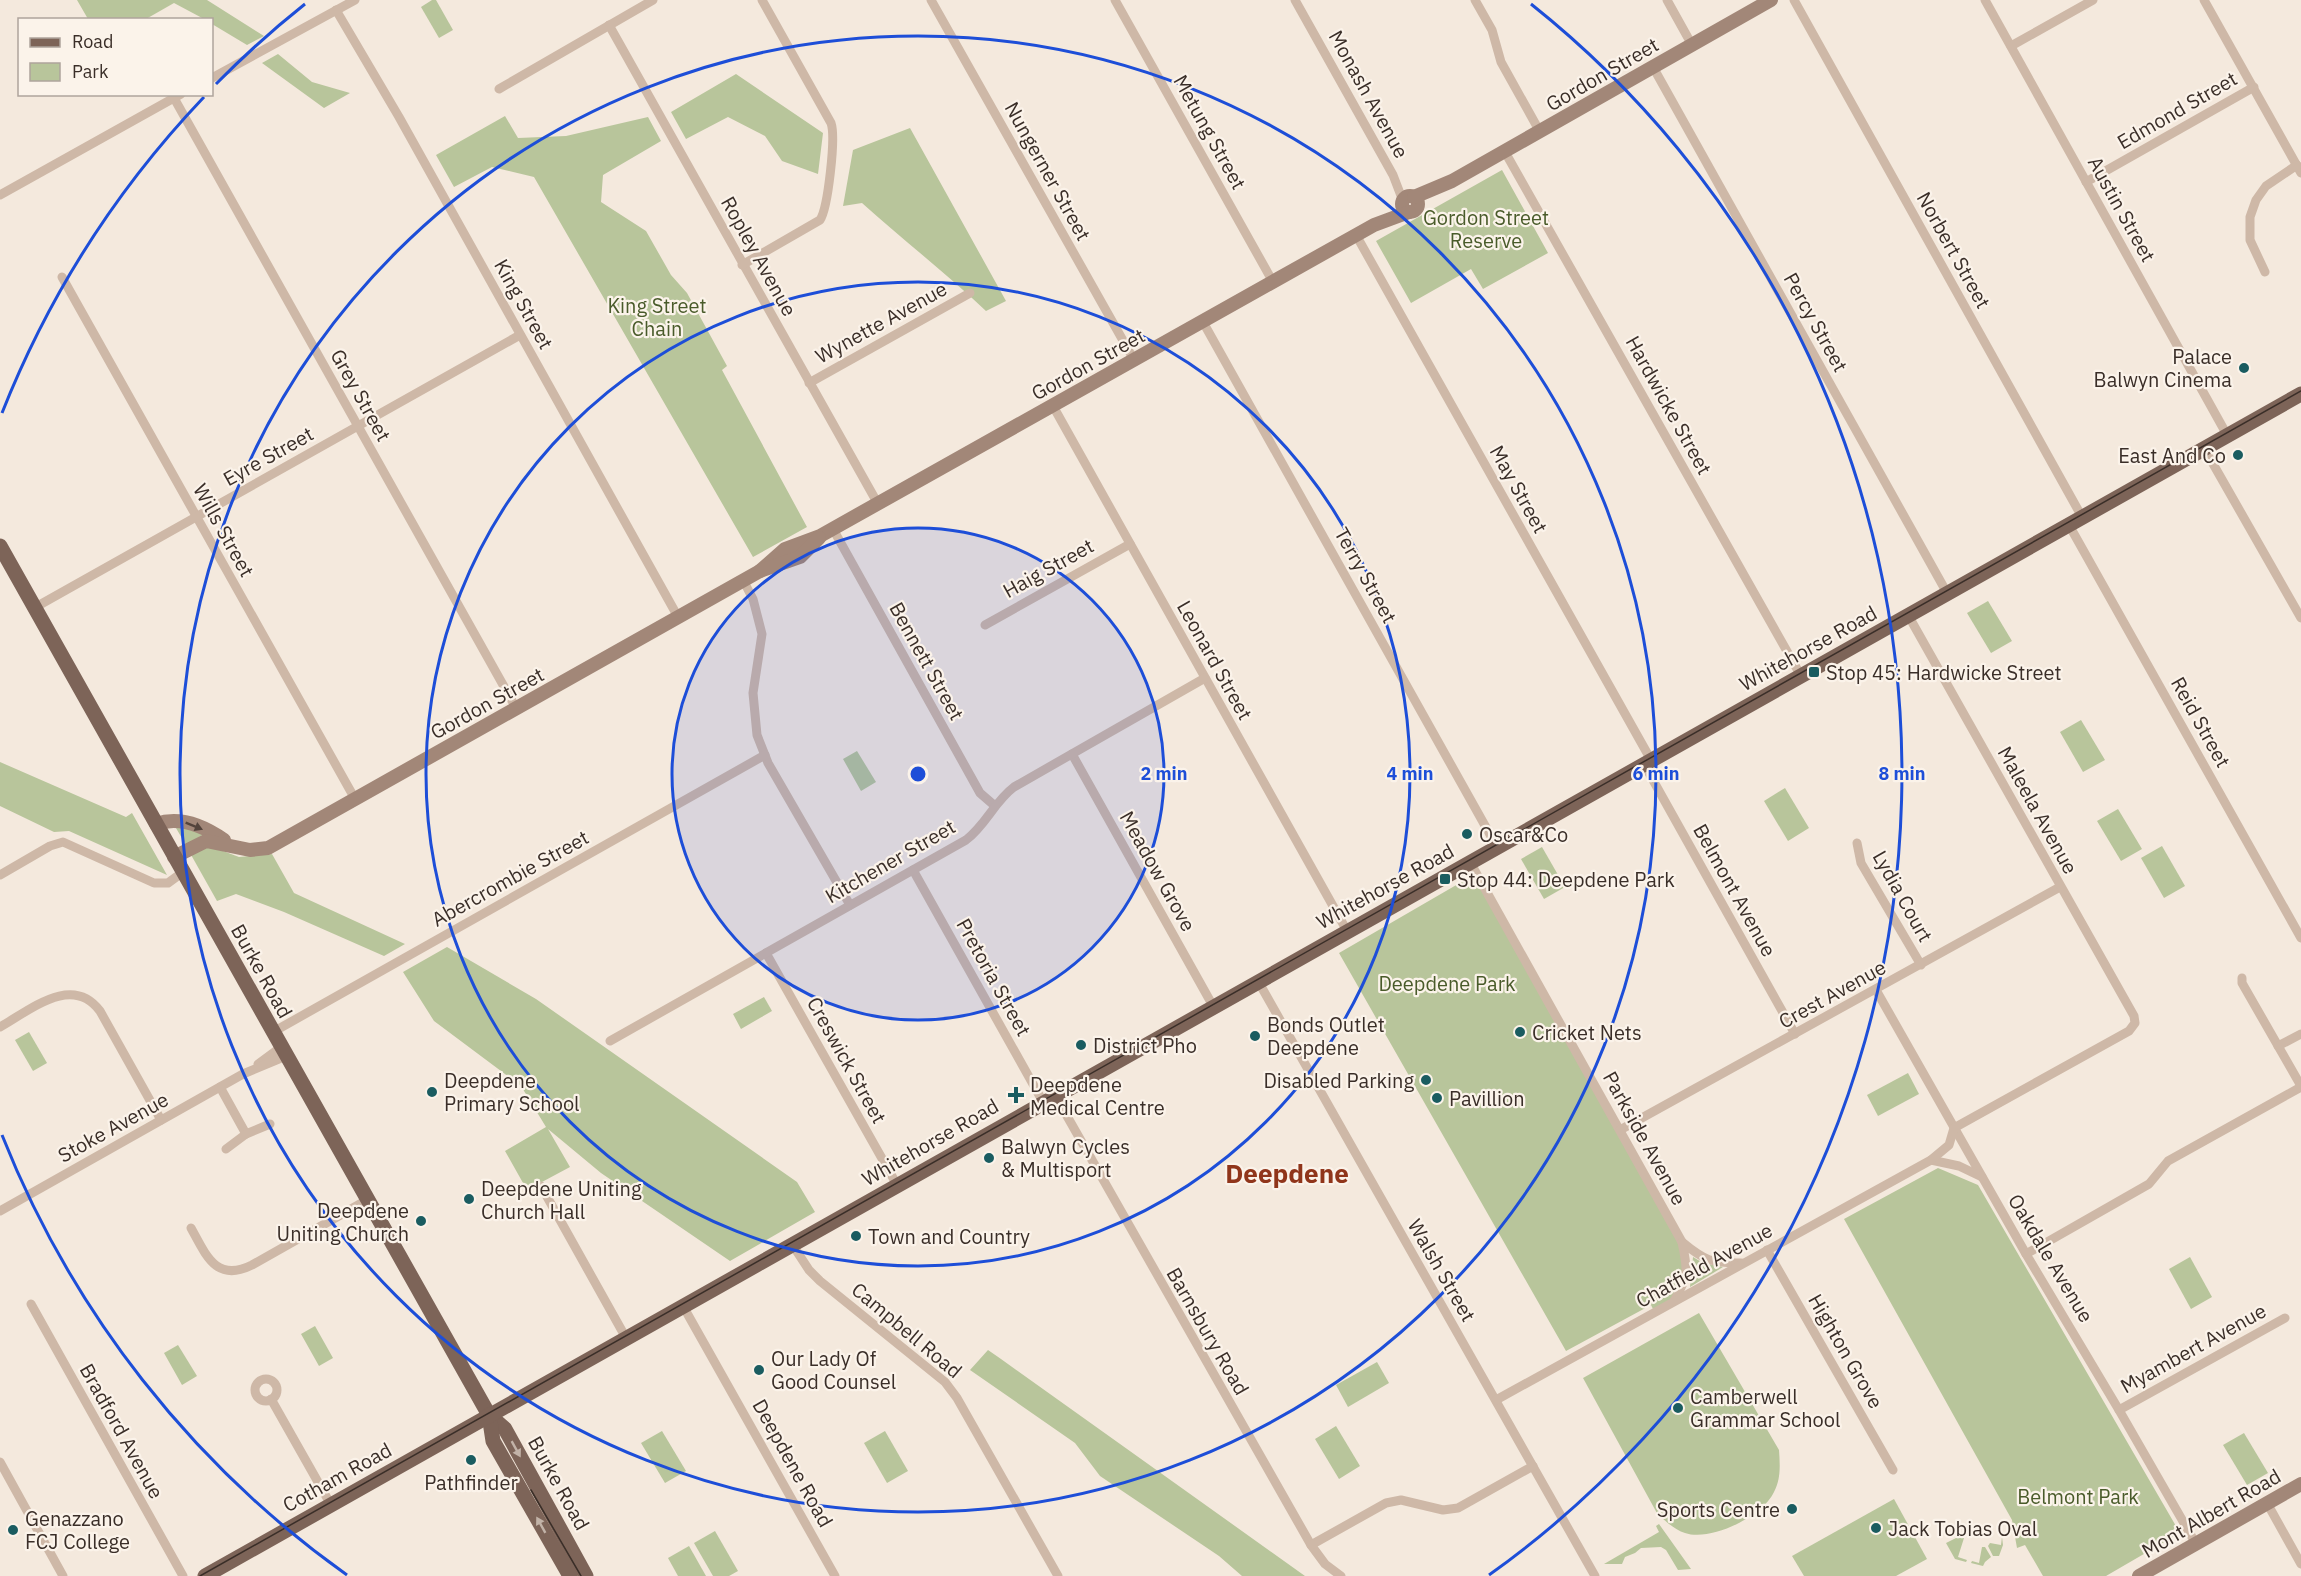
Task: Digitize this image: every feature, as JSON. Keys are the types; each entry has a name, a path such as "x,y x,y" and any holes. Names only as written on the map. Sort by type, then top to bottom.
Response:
{"main road":[{"name":"Whitehorse Road","path":"489,1415 2301,394"},
{"name":"Burke Road","path":"1,552 489,1415 505,1429 586,1576"},
{"name":"Burke Road","path":"489,1415 493,1441 570,1576"},
{"name":"Cotham Road","path":"205,1576 489,1415"}],"street":[{"path":"213,77 355,0"},
{"path":"499,89 653,0"},
{"path":"742,265 822,217 833,140 832,128 762,0"},
{"name":"Nungerner Street","path":"932,0 1134,360"},
{"name":"Metung Street","path":"1115,0 1273,282"},
{"name":"Monash Avenue","path":"1295,0 1410,202"},
{"path":"1475,0 1492,30 1501,62 1540,132"},
{"path":"1667,0 1692,45"},
{"name":"Gordon Street","path":"174,856 206,841 250,850 268,848 743,580 760,571 800,557 826,533 1771,0"},
{"name":"Norbert Street","path":"1794,0 2076,521"},
{"name":"Austin Street","path":"1985,0 2227,435"},
{"path":"2011,46 2093,0"},
{"path":"2205,0 2299,169 2266,186 2256,200 2250,217 2250,240 2265,272"},
{"name":"King Street","path":"336,10 678,617"},
{"name":"Ropley Avenue","path":"609,25 878,504"},
{"name":"Percy Street","path":"1653,67 1947,593"},
{"name":"Edmond Street","path":"2086,182 2254,87"},
{"path":"0,195 178,96"},
{"name":"Grey Street","path":"178,96 358,426 516,708"},
{"name":"Hardwicke Street","path":"1505,152 1801,676"},
{"name":"May Street","path":"1356,235 1647,762"},
{"name":"Wills Street","path":"62,277 355,799"},
{"name":"Wynette Avenue","path":"809,383 970,293"},
{"name":"Terry Street","path":"1203,322 1497,847"},
{"name":"Eyre Street","path":"34,608 520,335"},
{"name":"Leonard Street","path":"1053,406 1347,931"},
{"path":"2204,448 2301,618"},
{"name":"Reid Street","path":"2076,521 2299,941"},
{"name":"Bennett Street","path":"826,533 980,793 995,806"},
{"name":"Haig Street","path":"985,625 1130,544"},
{"path":"743,580 753,599 762,634 753,705 757,735 765,755 850,905"},
{"name":"Maleela Avenue","path":"1908,615 2134,1016 2135,1023 2129,1031 1954,1128"},
{"name":"Kitchener Street","path":"610,1041 974,834 995,806 1014,787 1205,678"},
{"name":"Meadow Grove","path":"1072,754 1212,1006"},
{"name":"Abercrombie Street","path":"273,1032 765,755"},
{"name":"Belmont Avenue","path":"1647,762 1795,1034"},
{"name":"Gordon Street","path":"156,824 170,820 184,821 217,835 229,844"},
{"path":"0,875 50,846 63,842 154,883 168,883 183,872"},
{"name":"Lydia Court","path":"1857,843 1861,863 1921,965"},
{"name":"Parkside Avenue","path":"1470,862 1682,1242 1687,1266 1685,1283 1673,1303"},
{"name":"Pretoria Street","path":"913,870 1049,1099"},
{"name":"Crest Avenue","path":"1620,1130 2060,887"},
{"name":"Creswick Street","path":"766,953 897,1185"},
{"path":"2026,1254 2149,1184 2168,1161 2301,1086 2242,983 2242,978"},
{"name":"Walsh Street","path":"1258,981 1594,1576"},
{"name":"Oakdale Avenue","path":"1876,990 2026,1254 2120,1410 2196,1544"},
{"path":"0,1027 56,996 69,993 85,997 100,1011 161,1120"},
{"path":"2278,1046 2301,1034"},
{"name":"Stoke Avenue","path":"0,1211 284,1052"},
{"path":"219,1087 246,1134"},
{"name":"Barnsbury Road","path":"1049,1099 1311,1545 1322,1560 1341,1576"},
{"path":"226,1149 246,1134 270,1124"},
{"name":"Chatfield Avenue","path":"1496,1400 1931,1160 1949,1145 1954,1128"},
{"path":"1931,1160 1959,1166 1982,1177"},
{"path":"541,1186 626,1338"},
{"path":"191,1228 212,1263 222,1269 236,1271 252,1265 367,1200"},
{"name":"Parkside Avenue","path":"1682,1242 1701,1258 1722,1263 1743,1263"},
{"name":"Campbell Road","path":"792,1244 809,1270 820,1281 945,1382 957,1398 1058,1576"},
{"name":"Highton Grove","path":"1767,1250 1893,1470"},
{"name":"Bradford Avenue","path":"31,1304 183,1576"},
{"name":"Deepdene Road","path":"684,1306 835,1576"},
{"name":"Myambert Avenue","path":"2120,1410 2285,1317"},
{"path":"271,1399 331,1505"},
{"path":"0,1462 63,1576"},
{"path":"1311,1545 1386,1503 1401,1500 1443,1510 1458,1508 1533,1466"},
{"name":"Mont Albert Road","path":"2139,1576 2162,1571 2196,1544 2301,1484"},
{"path":"2267,1503 2301,1564"}],"green space":[{"path":"77,0 207,0 264,36 247,45 213,25 213,18 202,18 174,3 148,18 87,18"},
{"path":"436,0 453,30 439,38 421,7"},
{"path":"278,54 312,82 350,93 324,108 262,63"},
{"path":"736,74 823,133 818,174 782,161 765,136 728,117 686,139 671,112"},
{"name":"King Street Chain","path":"505,116 518,138 566,136 648,117 661,141 603,175 601,202 646,231 671,275 687,293 727,366 722,370 807,527 753,557 534,177 492,167 454,187 436,155"},
{"path":"910,128 1006,301 986,311 862,203 843,206 853,150"},
{"name":"Gordon Street Reserve","path":"1502,170 1548,253 1483,289 1471,269 1411,303 1376,241"},
{"path":"1988,601 2012,641 1991,653 1967,613"},
{"path":"2081,720 2105,760 2083,772 2060,732"},
{"path":"857,751 876,782 861,791 843,759"},
{"path":"0,762 126,817 132,813 167,875 69,831 54,832 0,806"},
{"path":"1785,788 1809,828 1788,841 1764,801"},
{"path":"2118,809 2142,849 2121,861 2097,821"},
{"path":"173,823 206,833 186,845"},
{"path":"207,845 239,857 272,854 294,893 405,944 384,956 284,912 236,894 217,901 190,853"},
{"path":"2162,846 2185,886 2164,898 2141,858"},
{"path":"1542,847 1565,887 1544,899 1521,859"},
{"name":"Deepdene Park","path":"1477,873 1682,1242 1687,1266 1673,1303 1655,1313 1651,1305 1566,1351 1339,953"},
{"path":"447,947 536,999 797,1182 815,1212 730,1261 601,1173 548,1129 570,1167 527,1190 505,1151 546,1127 521,1086 434,1021 403,972"},
{"path":"764,997 772,1011 741,1029 733,1014"},
{"path":"29,1032 47,1063 33,1071 15,1040"},
{"path":"1908,1073 1919,1094 1878,1116 1867,1095"},
{"name":"Belmont Park","path":"1938,1168 1978,1185 2180,1533 2106,1576 2043,1576 2025,1545 2017,1548 2012,1520 1844,1219"},
{"path":"1693,1257 1703,1263 1723,1267 1690,1287"},
{"path":"2190,1257 2212,1297 2191,1309 2169,1269"},
{"path":"1699,1313 1779,1450 1780,1466 1774,1492 1759,1510 1735,1525 1708,1534 1696,1535 1678,1530 1658,1515 1583,1378"},
{"path":"315,1326 333,1358 319,1366 301,1334"},
{"path":"178,1345 197,1376 182,1385 164,1353"},
{"path":"988,1350 1305,1576 1242,1576 1219,1556 1100,1476 1075,1443 970,1370"},
{"path":"1377,1362 1389,1383 1348,1407 1336,1385"},
{"path":"1336,1426 1360,1466 1339,1479 1315,1439"},
{"path":"662,1431 686,1471 665,1483 641,1443"},
{"path":"885,1431 908,1471 887,1483 864,1443"},
{"path":"2244,1433 2268,1473 2247,1485 2223,1445"},
{"name":"Jack Tobias Oval","path":"1894,1499 1927,1559 1896,1576 1804,1576 1792,1556"},
{"path":"1659,1524 1691,1569 1678,1570 1666,1550 1661,1547 1641,1548 1625,1557 1622,1564 1604,1564 1659,1532 1656,1526"},
{"path":"715,1531 738,1571 729,1576 713,1576 694,1543"},
{"path":"1960,1536 1964,1538 1958,1557 1967,1560 1966,1562 1955,1559 1946,1543"},
{"path":"2002,1537 2003,1545 1999,1556 1993,1556 1988,1546 1990,1543 2001,1545"},
{"path":"689,1546 706,1576 678,1576 668,1558"},
{"path":"1982,1547 1985,1547 1991,1557 1983,1566 1971,1563 1972,1561 1979,1563"}],"tram line":[{"path":"200,1576 2301,391"},
{"path":"531,1490 581,1576"}],"place":[{"name":"Palace Balwyn Cinema","path":"2244,368"},
{"name":"East And Co","path":"2238,455"},
{"name":"Stop 45: Hardwicke Street","path":"1814,672"},
{"name":"Oscar&Co","path":"1467,834"},
{"name":"Stop 44: Deepdene Park","path":"1445,879"},
{"name":"Cricket Nets","path":"1520,1032"},
{"name":"Bonds Outlet Deepdene","path":"1255,1036"},
{"name":"District Pho","path":"1081,1045"},
{"name":"Disabled Parking","path":"1426,1080"},
{"name":"Deepdene Primary School","path":"432,1092"},
{"name":"Deepdene Medical Centre","path":"1016,1095"},
{"name":"Pavillion","path":"1437,1098"},
{"name":"Balwyn Cycles & Multisport","path":"989,1158"},
{"name":"Deepdene Uniting Church Hall","path":"469,1199"},
{"name":"Deepdene Uniting Church","path":"421,1221"},
{"name":"Town and Country","path":"856,1236"},
{"name":"Our Lady Of Good Counsel","path":"759,1370"},
{"name":"Camberwell Grammar School","path":"1678,1408"},
{"name":"Pathfinder","path":"471,1460"},
{"name":"Sports Centre","path":"1792,1509"},
{"name":"Jack Tobias Oval","path":"1876,1528"},
{"name":"Genazzano FCJ College","path":"13,1530"}],"district":[{"name":"Deepdene","path":"1287,1173"}]}
